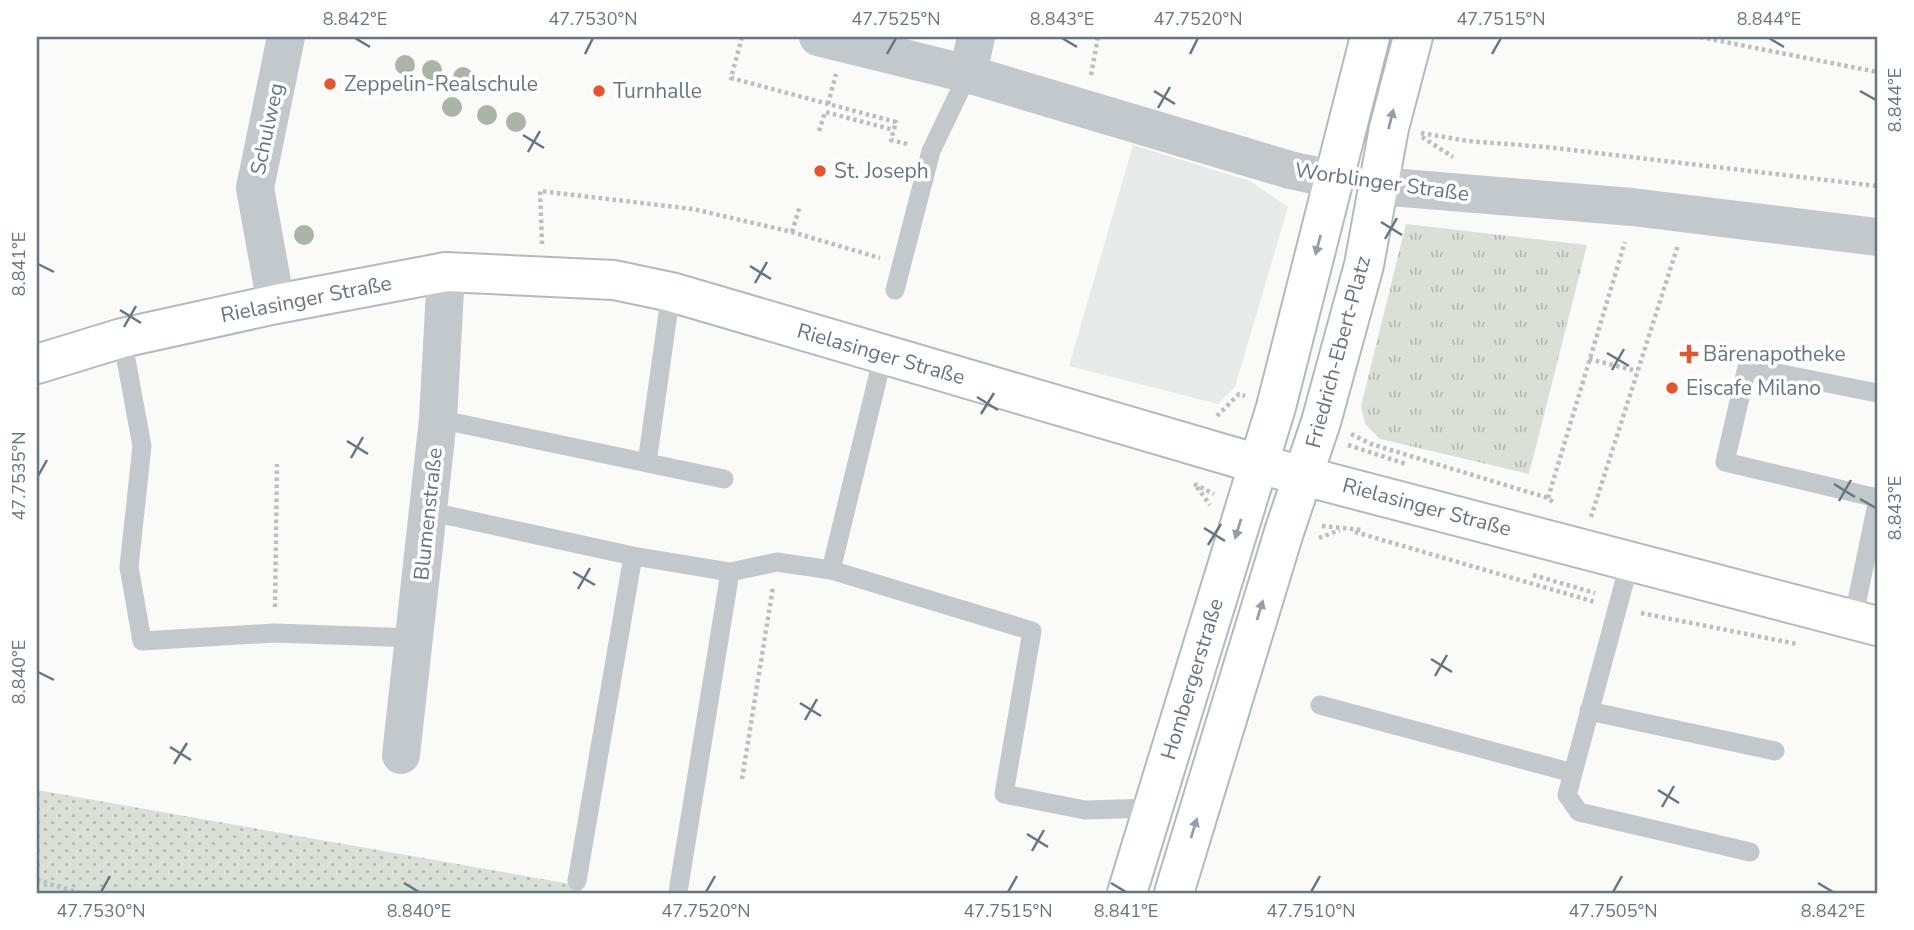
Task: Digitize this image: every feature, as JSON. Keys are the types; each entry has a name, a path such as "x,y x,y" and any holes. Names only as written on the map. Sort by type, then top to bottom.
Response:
{"main road":[{"path":"1258,464 1276,407 1336,180 1370,37"},
{"name":"Friedrich-Ebert-Platz","path":"1303,476 1321,422 1364,265 1389,128 1413,37"},
{"name":"Worblinger Straße","path":"1336,180 1379,186"},
{"name":"Rielasinger Straße","path":"37,364 121,338 276,304 446,272 614,280 671,292 1258,464 1865,623"},
{"name":"Hombergerstraße","path":"1127,893 1258,464"},
{"path":"1174,893 1303,476"}],"street":[{"name":"Schulweg","path":"276,304 255,188 286,37"},
{"name":"Worblinger Straße","path":"818,37 968,74 1290,170 1336,180"},
{"path":"968,74 976,37"},
{"name":"Worblinger Straße","path":"1379,186 1632,207 1877,237"},
{"name":"Blumenstraße","path":"401,755 416,638 438,419 446,272"}],"lane":[{"path":"895,290 931,151 968,74"},
{"path":"647,463 671,292"},
{"path":"121,338 142,446 129,566 142,641 274,633 416,638"},
{"path":"831,570 883,356"},
{"path":"1877,393 1747,367 1725,462 1877,498"},
{"path":"438,419 724,479"},
{"path":"1865,623 1877,504"},
{"path":"427,510 633,556 730,572 777,562 831,570 1031,631 1004,794 1085,810 1152,808"},
{"path":"577,881 633,556"},
{"path":"1630,561 1567,795 1579,812 1750,852"},
{"path":"678,892 730,572"},
{"path":"1320,705 1573,773"},
{"path":"1589,711 1775,751"}],"path":[{"path":"742,37 731,78 896,122 891,140 931,151"},
{"path":"1700,37 1877,72"},
{"path":"819,131 825,111 894,130"},
{"path":"1423,133 1468,141 1546,147 1877,186"},
{"path":"539,205 540,191 693,209 792,232 901,264"},
{"path":"792,232 800,206"},
{"path":"1539,537 1627,236 1632,207"},
{"path":"1581,547 1689,214"},
{"path":"1590,359 1637,371"},
{"path":"1369,452 1371,444"},
{"path":"274,633 277,464"},
{"path":"1182,480 1195,485 1210,505"},
{"path":"1312,542 1345,529"},
{"path":"742,779 777,562"},
{"path":"37,880 80,893"}],"shaded area":[{"path":"1133,145 1250,181 1288,207 1235,387 1218,404 1069,366"}],"green space":[{"path":"1406,224 1587,245 1529,474 1380,439 1365,424 1361,406"},
{"path":"37,790 582,886 581,893 37,893"}],"place":[{"name":"Zeppelin-Realschule","path":"330,84"},
{"name":"Turnhalle","path":"599,91"},
{"name":"St. Joseph","path":"820,171"},
{"name":"Bärenapotheke","path":"1689,354"},
{"name":"Eiscafe Milano","path":"1672,388"}]}
